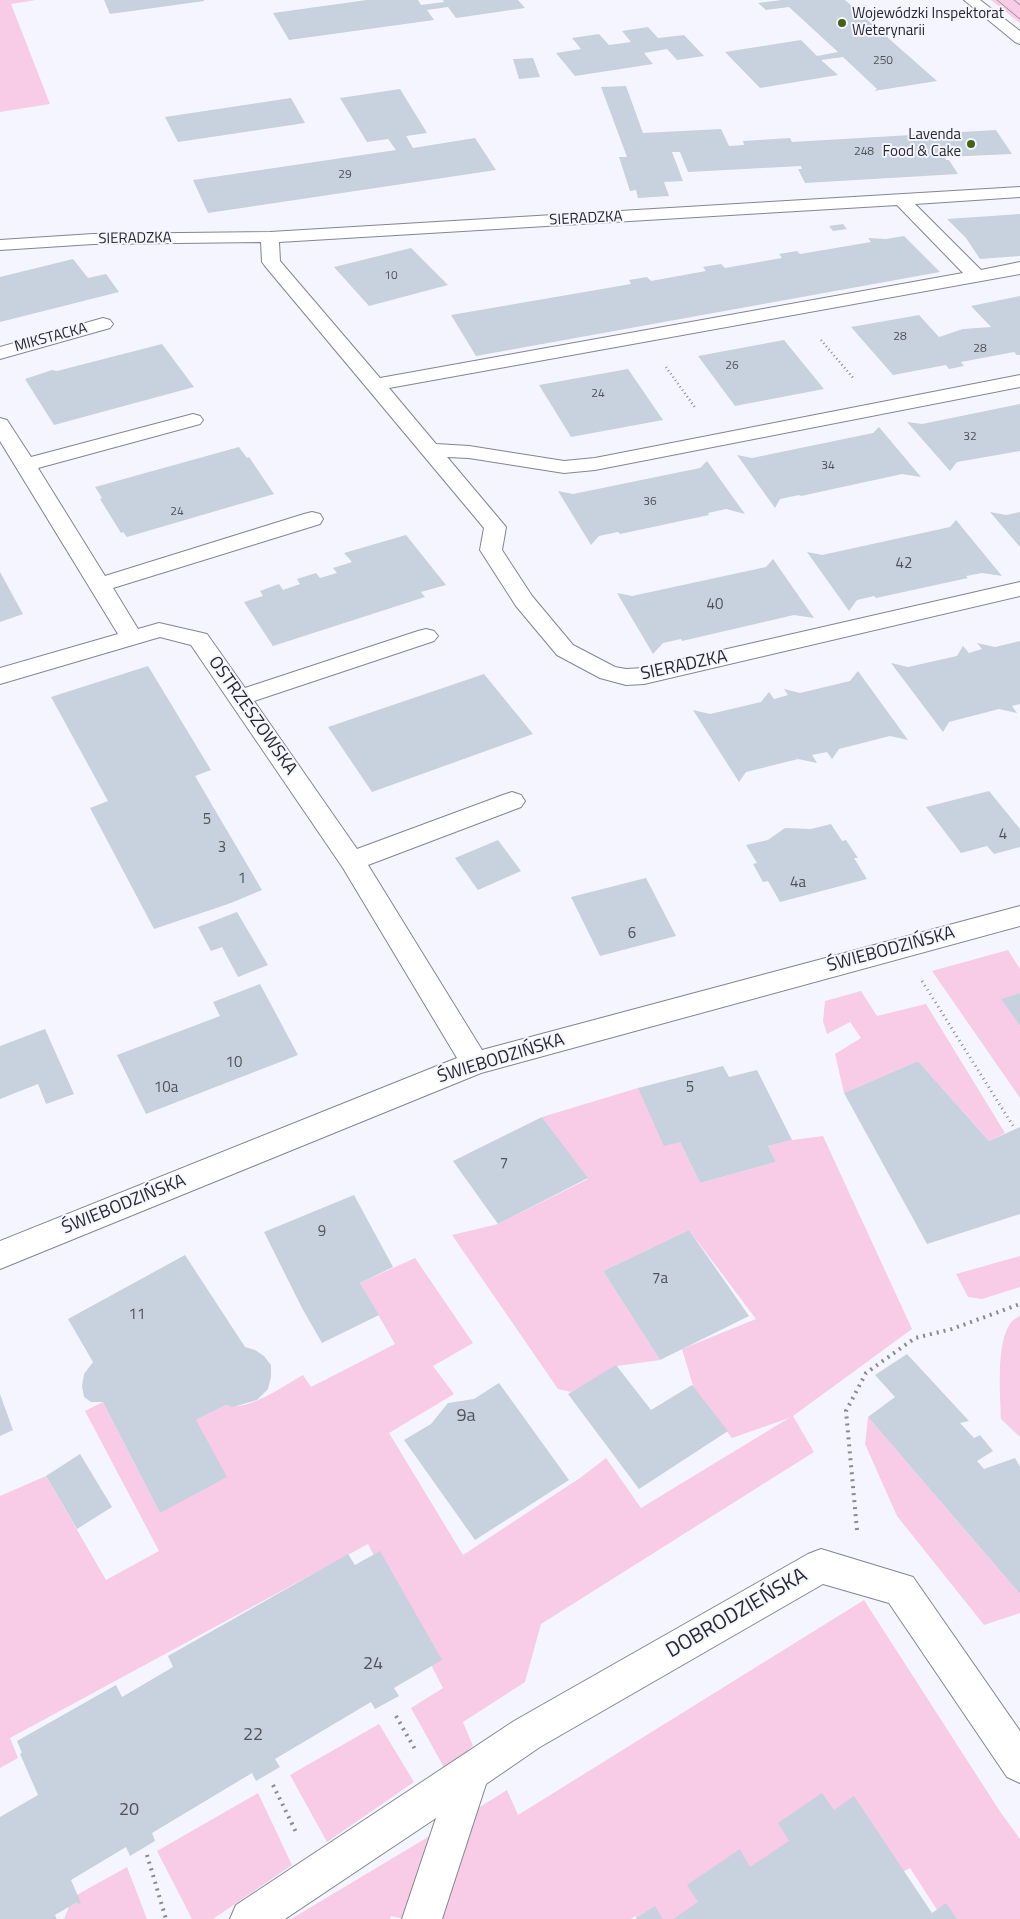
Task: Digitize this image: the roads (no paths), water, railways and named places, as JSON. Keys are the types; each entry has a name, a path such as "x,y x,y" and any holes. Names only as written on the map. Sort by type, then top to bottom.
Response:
{"street":[{"path":"971,0 1020,39"},
{"name":"SIERADZKA","path":"0,245 93,239 270,237 1020,192"},
{"path":"902,200 976,275"},
{"name":"SIERADZKA","path":"270,237 270,262 496,527 491,550 524,601 565,650 608,673 626,677 644,676 1020,589"},
{"path":"375,385 1020,268"},
{"name":"MIKSTACKA","path":"0,352 102,324"},
{"path":"431,450 469,452 564,467 595,464 1020,381"},
{"path":"26,465 193,420"},
{"path":"0,424 132,638"},
{"path":"99,585 312,519"},
{"name":"OSTRZESZOWSKA","path":"0,676 159,630 199,639 352,861 475,1063"},
{"path":"239,698 426,636"},
{"path":"352,861 512,801"},
{"name":"ŚWIEBODZIŃSKA","path":"0,1255 475,1063 1020,916"},
{"name":"DOBRODZIEŃSKA","path":"250,1919 527,1734 821,1566 900,1589 1020,1764"},
{"path":"422,1919 470,1773"}],"tram line":[{"path":"997,0 1020,19"},
{"path":"1014,0 1020,5"}],"place":[{"name":"Wojewódzki Inspektorat Weterynarii","path":"842,23"},
{"name":"Lavenda Food & Cake","path":"971,144"}]}
